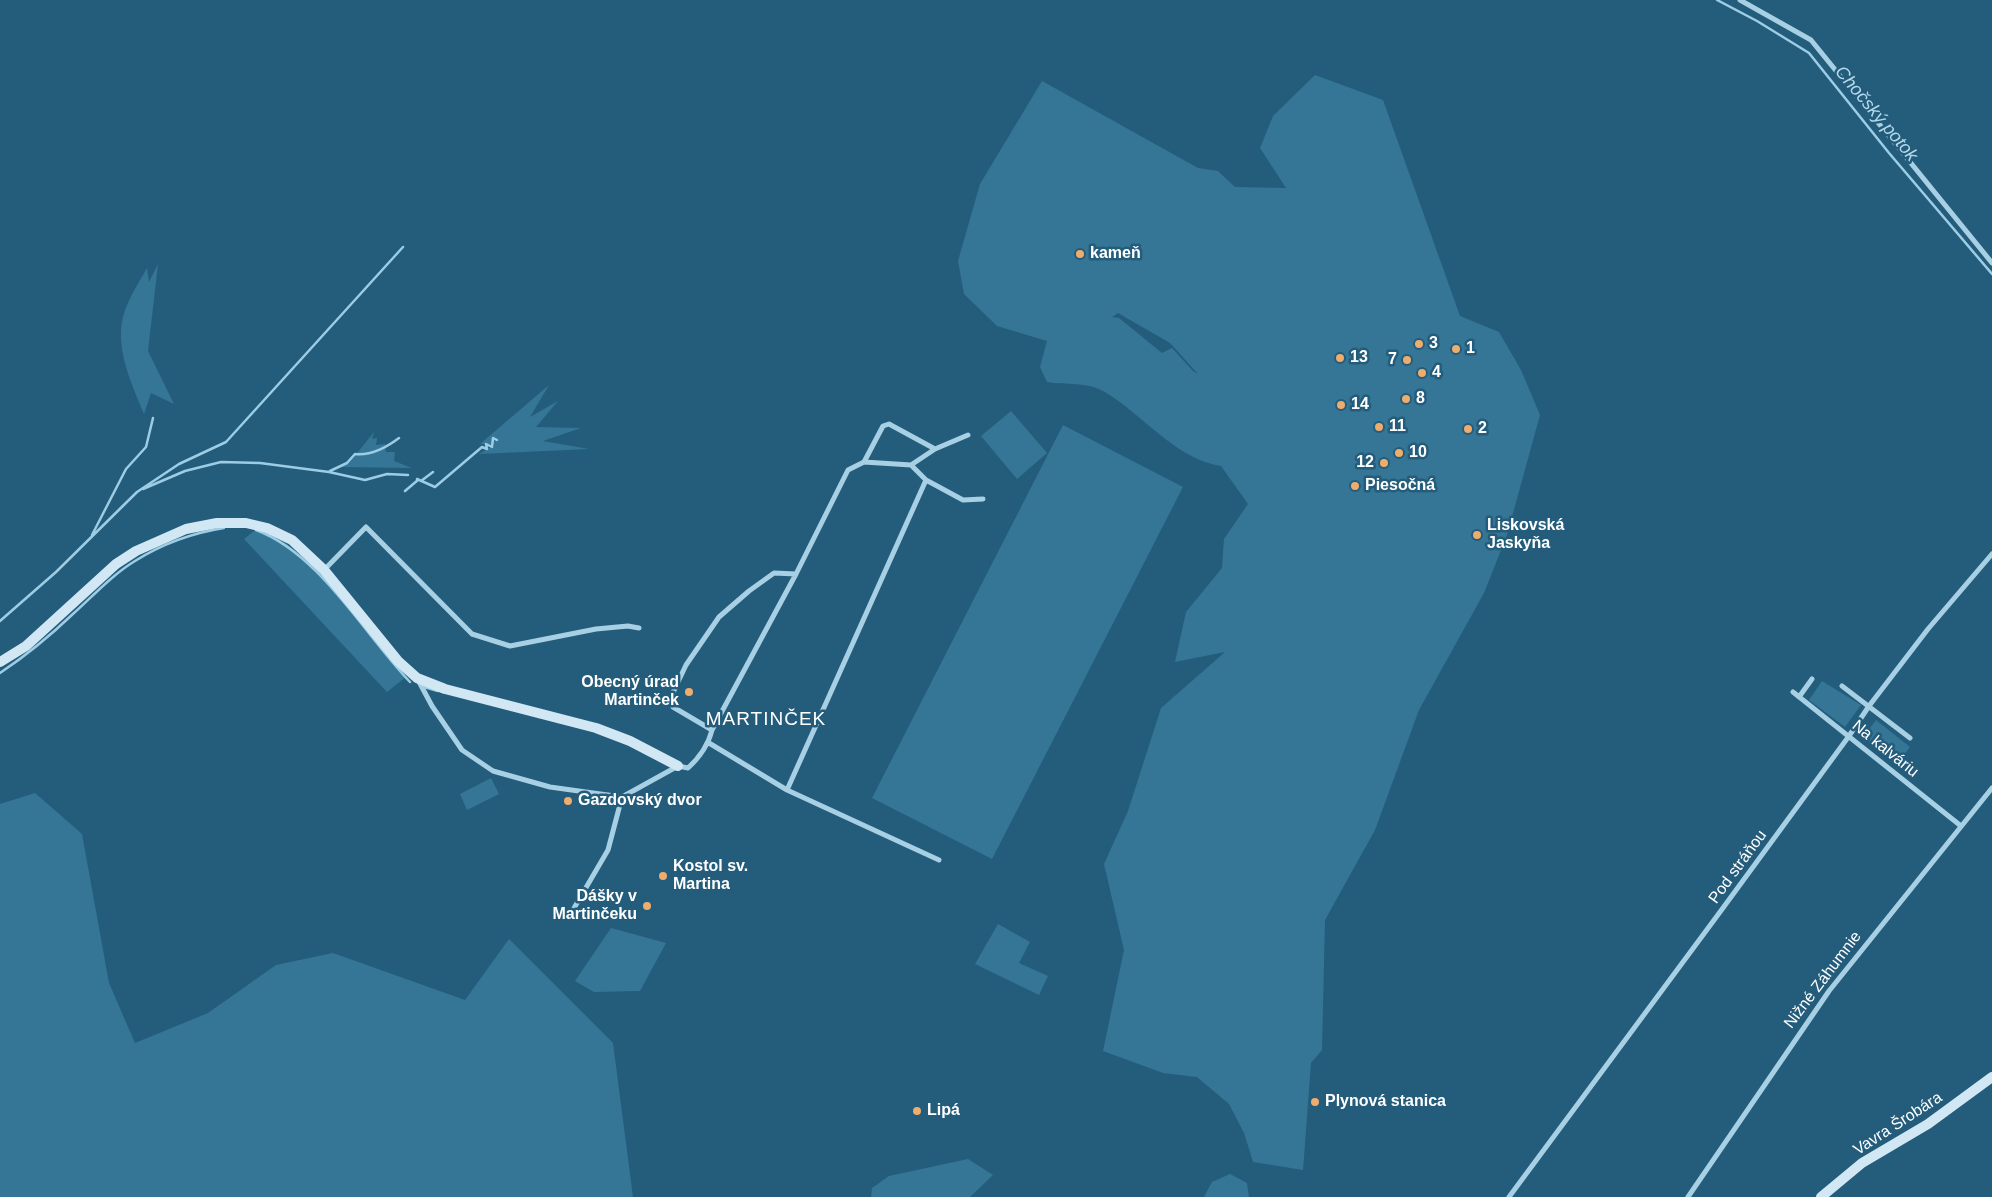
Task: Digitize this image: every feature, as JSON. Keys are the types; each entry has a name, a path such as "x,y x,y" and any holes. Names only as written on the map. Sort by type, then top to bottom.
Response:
{"street":[{"path":"1740,0 1811,40 1992,263"},
{"path":"864,462 883,426 888,424 935,449"},
{"path":"417,678 446,689 596,728 630,741 678,766 688,768 696,761 709,742 712,730 796,574 848,470 864,462 911,465 935,449 968,435"},
{"path":"911,465 926,480 963,500 984,499"},
{"path":"787,790 926,480"},
{"path":"0,662 26,646 116,564 148,545 186,529 230,522 250,523 267,528 292,540 324,570 398,661 417,678 432,706 457,742 476,761 493,770 550,787 622,797 678,766"},
{"path":"324,570 366,527 472,634 484,639 510,646 596,629 628,626 639,628"},
{"name":"Pod stráňou","path":"1509,1197 1849,736 1869,706 1928,629 1992,554"},
{"path":"712,730 672,707 670,699 672,692 686,664 719,617 749,591 774,573 796,574"},
{"path":"1799,697 1812,679"},
{"path":"1842,686 1910,738"},
{"name":"Na kalváriu","path":"1793,692 1961,826"},
{"path":"709,742 787,790 939,860"},
{"name":"Nižné Záhumnie","path":"1688,1197 1829,991 1992,788"},
{"path":"570,915 608,850 622,797"},
{"name":"Vavra Šrobára","path":"1821,1197 1862,1164 1928,1124 1992,1077"}],"shaded area":[{"path":"1315,75 1383,100 1460,316 1499,332 1521,370 1540,415 1507,535 1484,593 1419,710 1375,830 1325,920 1322,1050 1311,1063 1303,1170 1253,1162 1244,1133 1229,1104 1197,1077 1163,1073 1103,1051 1124,950 1104,864 1128,811 1161,708 1225,652 1175,662 1186,612 1222,568 1224,539 1248,504 1221,466 1204,462 1189,455 1103,391 1090,386 1047,382 1040,367 1047,341 997,326 964,294 958,261 980,184 1042,81 1198,168 1218,171 1235,187 1286,188 1260,148 1273,116","holes":["1118,313 1170,343 1198,374 1172,348 1162,353 1119,318 1112,317"]},
{"path":"158,264 148,351 174,404 151,393 144,414 126,367 121,342 121,329 130,298 147,268 149,282"},
{"path":"549,385 530,417 558,401 536,427 581,428 543,441 589,449 479,454 495,445 480,444"},
{"path":"1011,411 1047,453 1017,479 981,436"},
{"path":"1063,425 1183,487 992,859 872,798"},
{"path":"374,432 372,439 377,438 376,445 385,444 386,452 395,452 394,461 412,468 341,467 350,462"},
{"path":"258,528 286,543 324,575 406,677 387,692 244,539"},
{"path":"1822,681 1861,705 1845,727 1809,700"},
{"path":"1876,720 1910,747 1897,764 1863,737"},
{"path":"491,778 499,794 467,810 460,794"},
{"path":"35,793 82,834 109,983 135,1043 208,1013 276,965 333,953 465,1000 509,939 613,1043 633,1197 0,1197 0,804"},
{"path":"998,924 1030,942 1019,963 1048,976 1039,995 975,964"},
{"path":"611,928 666,943 640,991 594,992 575,981"},
{"path":"968,1159 993,1175 970,1197 871,1197 872,1188 889,1176"},
{"path":"1230,1174 1247,1183 1249,1197 1204,1197 1212,1182"}],"waterway":[{"name":"Chočský potok","path":"1717,0 1757,21 1809,53 1889,153 1992,274"},
{"path":"0,621 56,572 137,492 179,464 226,442 403,247"},
{"path":"92,535 126,469 146,447 153,418"},
{"path":"330,471 347,463 355,454 367,454 389,445 399,438"},
{"path":"417,479 435,487 482,447 487,449 486,444 492,447 493,438 497,440"},
{"path":"143,489 185,471 221,462 260,463 329,472 365,480 387,474 408,475"},
{"path":"421,481 433,472"},
{"path":"405,491 418,480"},
{"path":"0,673 20,659 111,579 135,561 156,549 178,540 224,528"},
{"path":"256,530 279,541 320,576 410,682"},
{"path":"424,687 438,691"}],"place":[{"name":"kameň","path":"1080,254"},
{"name":"3","path":"1419,344"},
{"name":"1","path":"1456,349"},
{"name":"13","path":"1340,358"},
{"name":"7","path":"1407,360"},
{"name":"4","path":"1422,373"},
{"name":"8","path":"1406,399"},
{"name":"14","path":"1341,405"},
{"name":"11","path":"1379,427"},
{"name":"2","path":"1468,429"},
{"name":"10","path":"1399,453"},
{"name":"12","path":"1384,463"},
{"name":"Piesočná","path":"1355,486"},
{"name":"Liskovská Jaskyňa","path":"1477,535"},
{"name":"Obecný úrad Martinček","path":"689,692"},
{"name":"Gazdovský dvor","path":"568,801"},
{"name":"Kostol sv. Martina","path":"663,876"},
{"name":"Dášky v Martinčeku","path":"647,906"},
{"name":"Plynová stanica","path":"1315,1102"},
{"name":"Lipá","path":"917,1111"}],"district":[{"name":"MARTINČEK","path":"766,720"}]}
